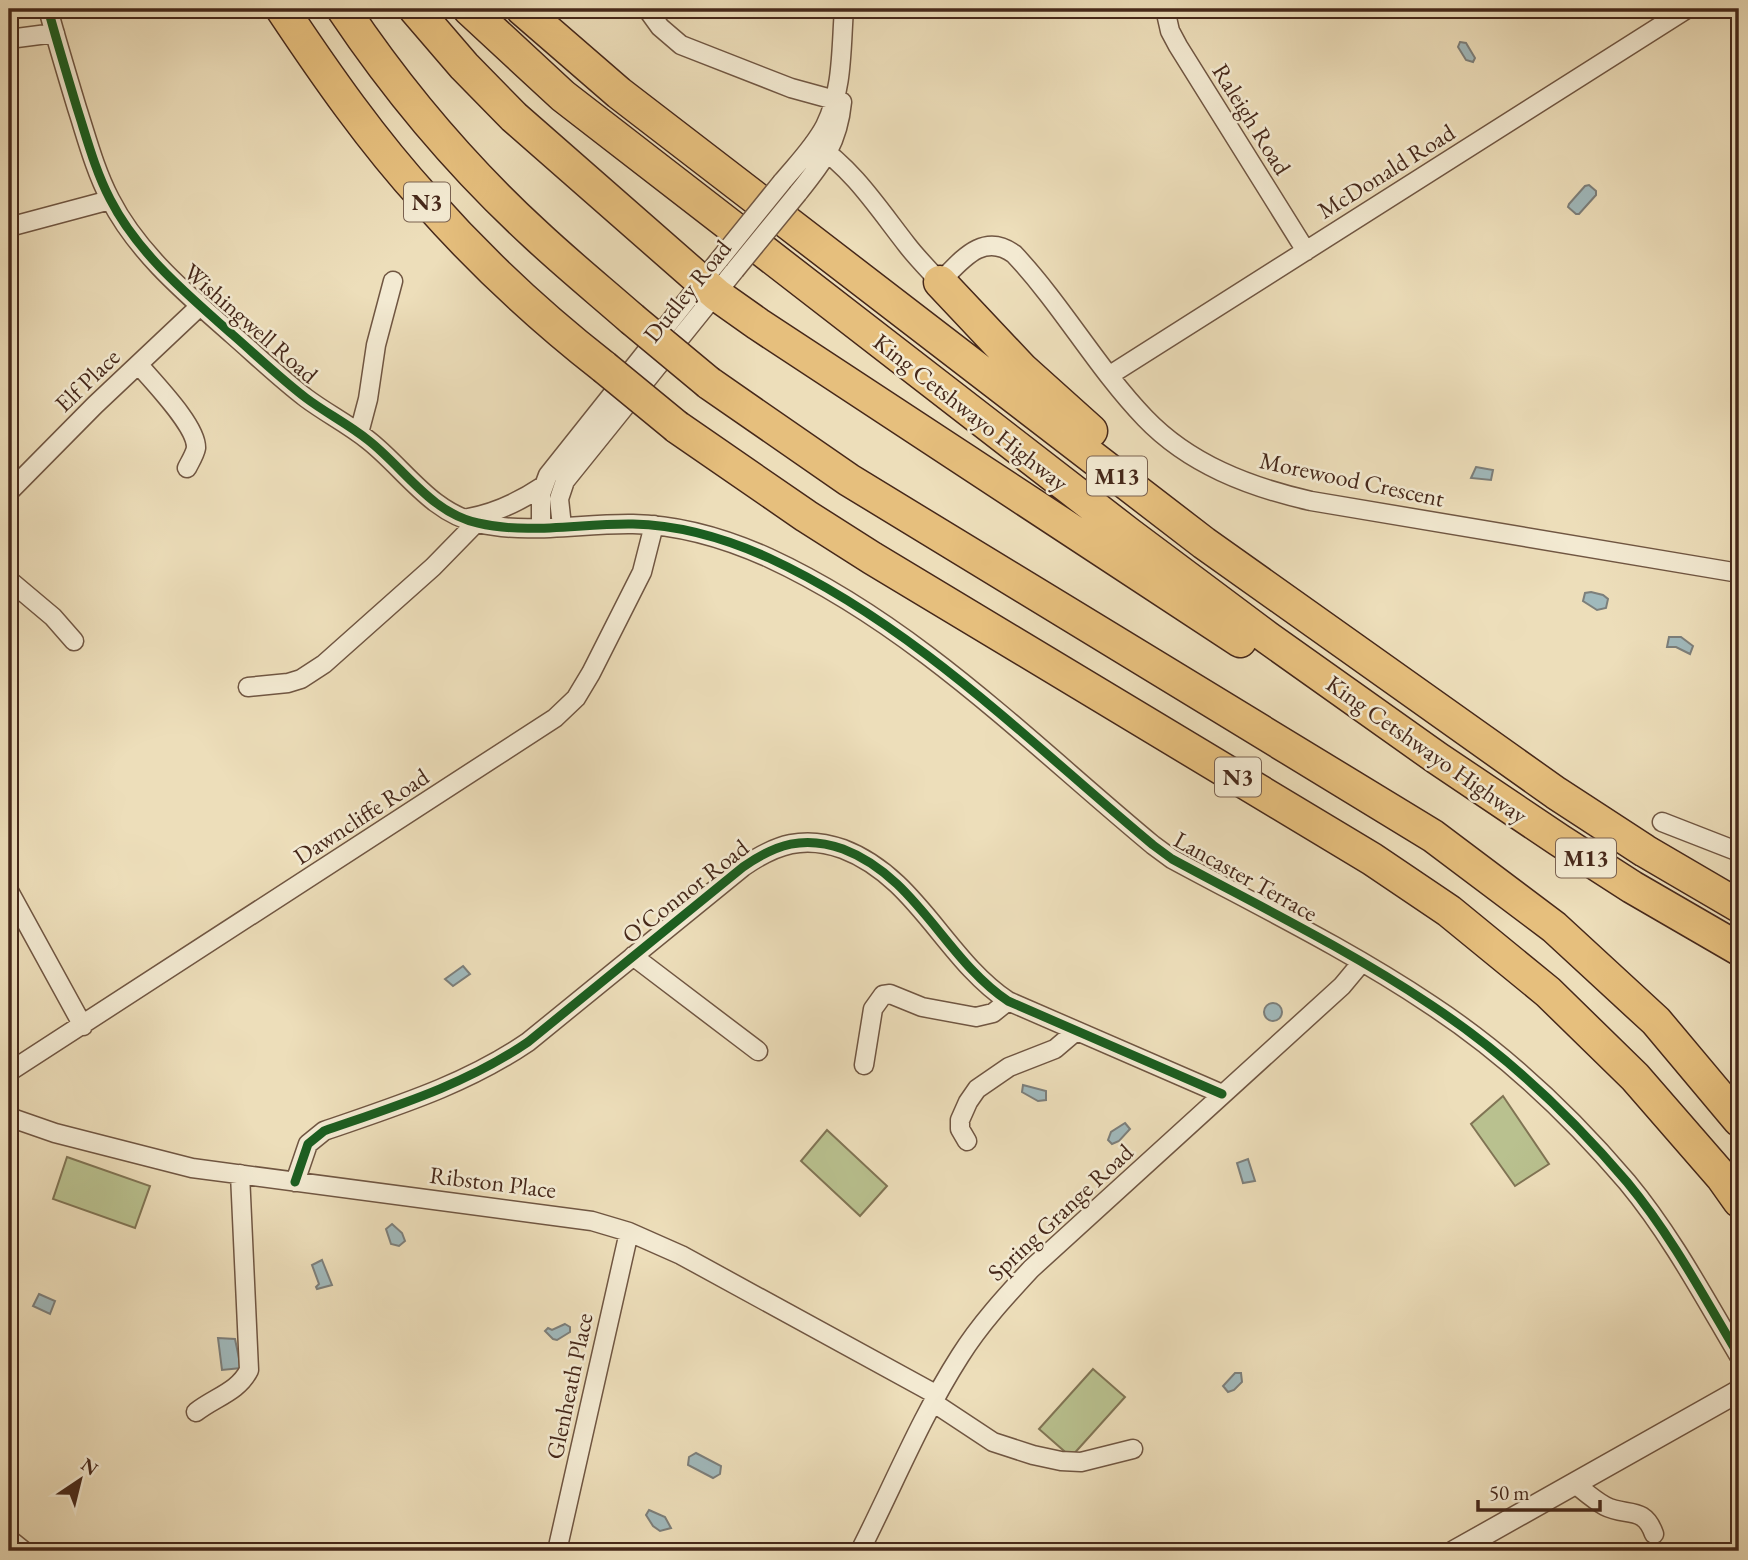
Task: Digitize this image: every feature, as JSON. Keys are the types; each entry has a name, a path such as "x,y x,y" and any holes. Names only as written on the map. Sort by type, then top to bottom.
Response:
{"highway":[{"name":"N3","path":"282,9 364,125 425,200 520,296 604,368 677,427 806,516 1372,859 1449,911 1548,992 1635,1077 1722,1177 1739,1201"},
{"name":"N3","path":"343,9 397,85 475,174 535,234 709,383 849,480 1433,836 1554,928 1656,1021 1739,1119"},
{"path":"415,9 464,66 514,117 719,277 1221,629 1336,701 1437,758"},
{"name":"King Cetshwayo Highway","path":"469,9 563,96 1150,550 1268,638 1437,758 1632,887 1739,949"},
{"name":"King Cetshwayo Highway","path":"523,10 619,93 1205,543 1544,785 1739,906"},
{"path":"940,282 1044,390 1165,492 1397,668 1645,850"}],"street":[{"name":"Wishingwell Road","path":"48,9 95,165 110,200 139,244 200,306 304,396 377,447 437,505 469,521 512,528 562,526"},
{"path":"647,9 660,27 681,45 791,88 838,101"},
{"name":"Dudley Road","path":"541,528 540,502 543,486 556,465 719,277 798,193 821,148 828,119 838,101 844,9"},
{"name":"Raleigh Road","path":"1166,9 1170,31 1178,46 1306,251"},
{"name":"McDonald Road","path":"1110,375 1687,9"},
{"path":"9,39 55,33"},
{"path":"821,148 862,186 910,249 940,282"},
{"name":"Dudley Road","path":"562,526 559,499 565,481 719,277 782,182 821,148"},
{"path":"9,227 110,200"},
{"name":"Morewood Crescent","path":"940,282 976,249 996,245 1007,249 1022,263 1146,420 1181,447 1226,475 1278,494 1739,573"},
{"path":"359,433 368,399 376,345 393,281"},
{"name":"Elf Place","path":"9,492 95,405 200,306"},
{"path":"139,365 177,412 195,440 196,450 187,468"},
{"name":"Dudley Road","path":"469,521 505,507 543,486"},
{"path":"248,687 288,684 324,664 433,567 469,521"},
{"name":"Lancaster Terrace","path":"562,526 654,525 684,530 767,557 847,599 878,619 977,694 1163,852 1362,962 1432,1005 1475,1036 1547,1097 1628,1184 1673,1244 1739,1356"},
{"name":"Dawncliffe Road","path":"9,1072 555,718 576,698 591,673 642,572 654,525"},
{"path":"9,580 53,617 75,641"},
{"path":"1662,822 1739,852"},
{"name":"O'Connor Road","path":"295,1182 308,1144 324,1131 446,1088 497,1063 528,1042 762,853 794,842 824,842 855,854 878,868 919,907 974,974 1008,1001 1222,1094"},
{"path":"9,891 83,1026"},
{"path":"633,956 758,1051"},
{"name":"Spring Grange Road","path":"860,1551 935,1399 961,1354 997,1305 1023,1278 1342,986 1362,962"},
{"path":"864,1065 873,1009 883,995 898,996 922,1007 976,1017 993,1013 1008,1001"},
{"path":"967,1141 960,1129 960,1121 968,1102 978,1089 1009,1066 1055,1049 1075,1032"},
{"name":"Ribston Place","path":"9,1116 80,1140 192,1167 571,1217 628,1232 681,1255 935,1399 993,1442 1061,1461 1082,1462 1133,1450"},
{"path":"196,1412 218,1396 237,1388 249,1370 240,1174"},
{"name":"Glenheath Place","path":"557,1551 628,1232"},
{"path":"1455,1551 1739,1391"},
{"path":"1574,1483 1608,1508 1642,1516 1649,1522 1654,1534"},
{"path":"9,1539 24,1551"}],"green space":[{"path":"1503,1096 1549,1164 1515,1186 1471,1124"},
{"path":"827,1130 887,1186 860,1216 801,1161"},
{"path":"67,1157 150,1186 135,1228 53,1199"},
{"path":"1093,1369 1125,1397 1071,1457 1039,1429"}],"water":[{"path":"1460,42 1466,43 1475,58 1473,62 1466,60 1458,47"},
{"path":"1589,185 1596,191 1596,195 1576,214 1568,207 1569,204"},
{"path":"1476,467 1493,470 1491,480 1471,478"},
{"path":"1591,592 1608,599 1606,608 1597,610 1583,601 1585,593"},
{"path":"1669,637 1681,637 1693,646 1690,654 1676,647 1667,647"},
{"path":"463,966 470,974 453,986 445,979"},
{"path":"1273,1003 1279,1006 1282,1012 1279,1018 1273,1021 1267,1018 1264,1012 1267,1006"},
{"path":"1023,1085 1046,1091 1046,1100 1038,1101 1022,1092"},
{"path":"1125,1123 1130,1129 1119,1141 1112,1144 1108,1140 1111,1132"},
{"path":"1248,1159 1255,1181 1243,1183 1237,1163"},
{"path":"392,1224 402,1233 405,1241 399,1246 391,1244 386,1229"},
{"path":"322,1260 332,1285 317,1289 319,1284 312,1265"},
{"path":"39,1294 55,1301 50,1314 33,1306"},
{"path":"565,1324 570,1327 570,1332 557,1340 545,1331 548,1328 552,1330"},
{"path":"218,1338 235,1339 241,1368 222,1370"},
{"path":"1235,1373 1241,1373 1242,1382 1228,1392 1223,1386"},
{"path":"696,1453 721,1466 720,1474 713,1478 688,1465 689,1457"},
{"path":"649,1510 665,1517 671,1528 660,1531 653,1526 646,1515"}],"cycle path":[{"path":"48,9 96,166 121,219 149,256 269,367 306,398 368,440 432,500 461,518 497,526 536,528 633,524 702,534 769,558 874,617 970,689 1172,859 1400,985 1458,1024 1510,1064 1583,1133 1643,1202 1686,1267 1739,1356"},
{"path":"295,1182 308,1144 324,1131 429,1093 480,1071 504,1057 528,1042 743,867 767,853 803,842 843,849 869,862 891,879 986,984 1008,1001 1222,1094"}]}
